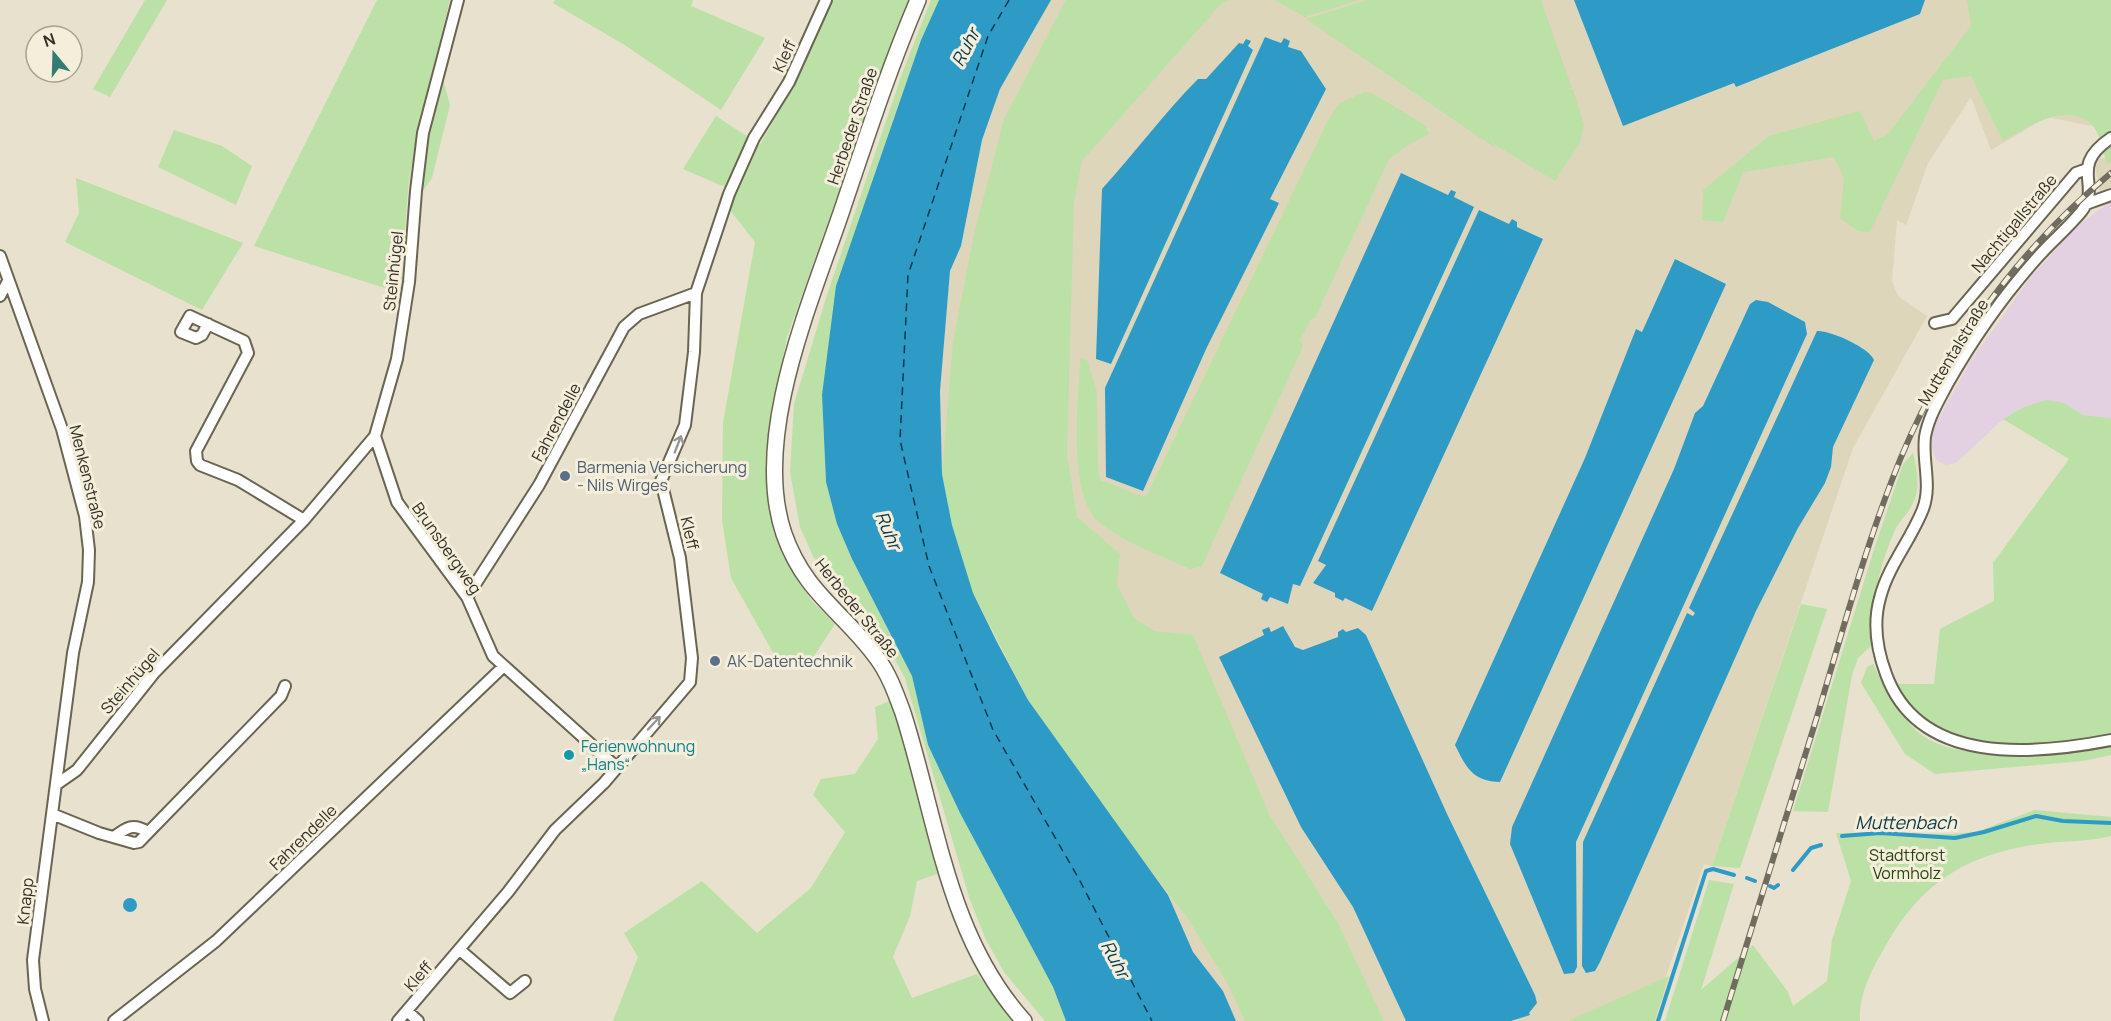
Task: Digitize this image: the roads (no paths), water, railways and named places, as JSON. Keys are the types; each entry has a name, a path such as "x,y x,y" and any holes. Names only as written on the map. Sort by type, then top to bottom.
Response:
{"main road":[{"name":"Herbeder Straße","path":"918,0 884,85 794,354 782,403 776,442 776,497 788,543 811,585 876,656 887,673 903,716 965,929 986,973 1024,1021"}],"street":[{"name":"Steinhügel","path":"57,784 77,770 155,672 304,520 375,436 399,348 409,282 423,134 458,0"},
{"name":"Kleff","path":"399,1021 460,950 555,830 604,783 615,766 687,689 692,674 680,558 661,481 685,425 694,352 696,293 729,194 754,138 789,82 826,0"},
{"name":"Nachtigallstraße","path":"1935,323 1952,319 2076,173 2087,169 2095,151 2111,138"},
{"path":"2086,204 2089,192 2087,169"},
{"name":"Muttentalstraße","path":"2111,195 2086,204 2032,264 1994,311 1936,407 1925,434 1926,499 1883,588 1876,627 1878,648 1893,690 1922,725 1943,739 1976,746 2037,749 2111,740"},
{"name":"Menkenstraße","path":"0,256 62,429 85,516 89,550 88,582 73,653 57,784"},
{"path":"0,296 8,281"},
{"name":"Fahrendelle","path":"467,597 538,486 624,327 639,314 696,293"},
{"path":"208,324 244,341 248,353 196,451 196,461 200,465 238,480 304,520"},
{"name":"Brunsbergweg","path":"375,436 397,502 467,597 493,656 615,766"},
{"name":"Fahrendelle","path":"114,1021 216,941 504,666"},
{"path":"52,814 134,843 148,832 281,696 285,686"},
{"name":"Knapp","path":"43,1021 35,989 33,960 57,784"},
{"path":"114,837 131,826 138,826 148,832"},
{"path":"460,950 510,993 525,981"},
{"path":"407,1011 418,1021"}],"water":[{"name":"Ruhr","path":"939,0 1051,0 1000,89 982,140 961,246 950,271 940,391 942,474 952,525 973,593 1028,700 1168,895 1193,952 1223,991 1236,1021 1066,1021 1053,987 960,813 928,745 912,676 852,559 837,524 826,482 822,395 836,286 921,40"},
{"path":"1574,0 1925,0 1920,14 1736,87 1734,83 1623,126"},
{"path":"1265,37 1281,43 1284,38 1290,41 1288,47 1301,51 1326,89 1270,199 1279,203 1207,347 1143,491 1106,477 1105,388"},
{"path":"1246,39 1251,41 1248,46 1253,50 1111,364 1096,359 1102,189 1185,92 1198,79 1206,79 1239,43 1243,44"},
{"path":"1401,173 1448,195 1451,190 1456,192 1454,197 1474,207 1300,586 1293,584 1288,604 1270,597 1267,602 1261,599 1263,594 1220,573"},
{"path":"1479,210 1509,224 1512,219 1517,222 1517,227 1543,239 1372,611 1345,598 1343,601 1335,597 1335,593 1313,583 1326,565 1318,561"},
{"path":"1675,259 1726,284 1500,782 1483,779 1471,771 1455,745 1585,458 1636,329 1642,332"},
{"path":"1756,300 1768,302 1805,322 1807,334 1576,842 1577,967 1574,973 1564,974 1510,844 1512,827 1674,469 1695,413 1703,406 1750,304"},
{"path":"1817,331 1831,333 1849,341 1865,350 1874,360 1833,447 1831,467 1825,483 1798,528 1756,611 1600,962 1595,971 1586,973 1582,966 1583,842 1687,613 1693,616 1695,613 1689,608"},
{"path":"1283,626 1295,647 1303,650 1338,637 1338,632 1343,629 1346,632 1358,628 1366,635 1448,816 1535,995 1537,1003 1529,1013 1530,1015 1511,1021 1406,1021 1353,907 1301,827 1219,657 1264,635 1262,630 1269,627 1271,632"},
{"path":"130,898 135,900 137,905 135,910 130,912 125,910 123,905 125,900"}],"waterway":[{"name":"Muttenbach","path":"1842,836 1880,833 1955,838 1984,832 2036,816 2063,821 2111,823"},
{"name":"Muttenbach","path":"1793,870 1811,848 1821,845"},
{"name":"Muttenbach","path":"1658,1021 1706,871 1713,869 1734,875"},
{"name":"Muttenbach","path":"1747,878 1755,881"},
{"name":"Muttenbach","path":"1770,886 1774,888 1778,885"}],"railway":[{"path":"1723,1021 1861,569 1881,509 1910,436 1955,352 2011,274 2042,238 2111,173"}],"place":[{"name":"Barmenia Versicherung - Nils Wirges","path":"565,476"},
{"name":"AK-Datentechnik","path":"715,661"},
{"name":"Ferienwohnung „Hans“","path":"569,755"}],"park label":[{"name":"Stadtforst Vormholz","path":"1907,864"}]}
